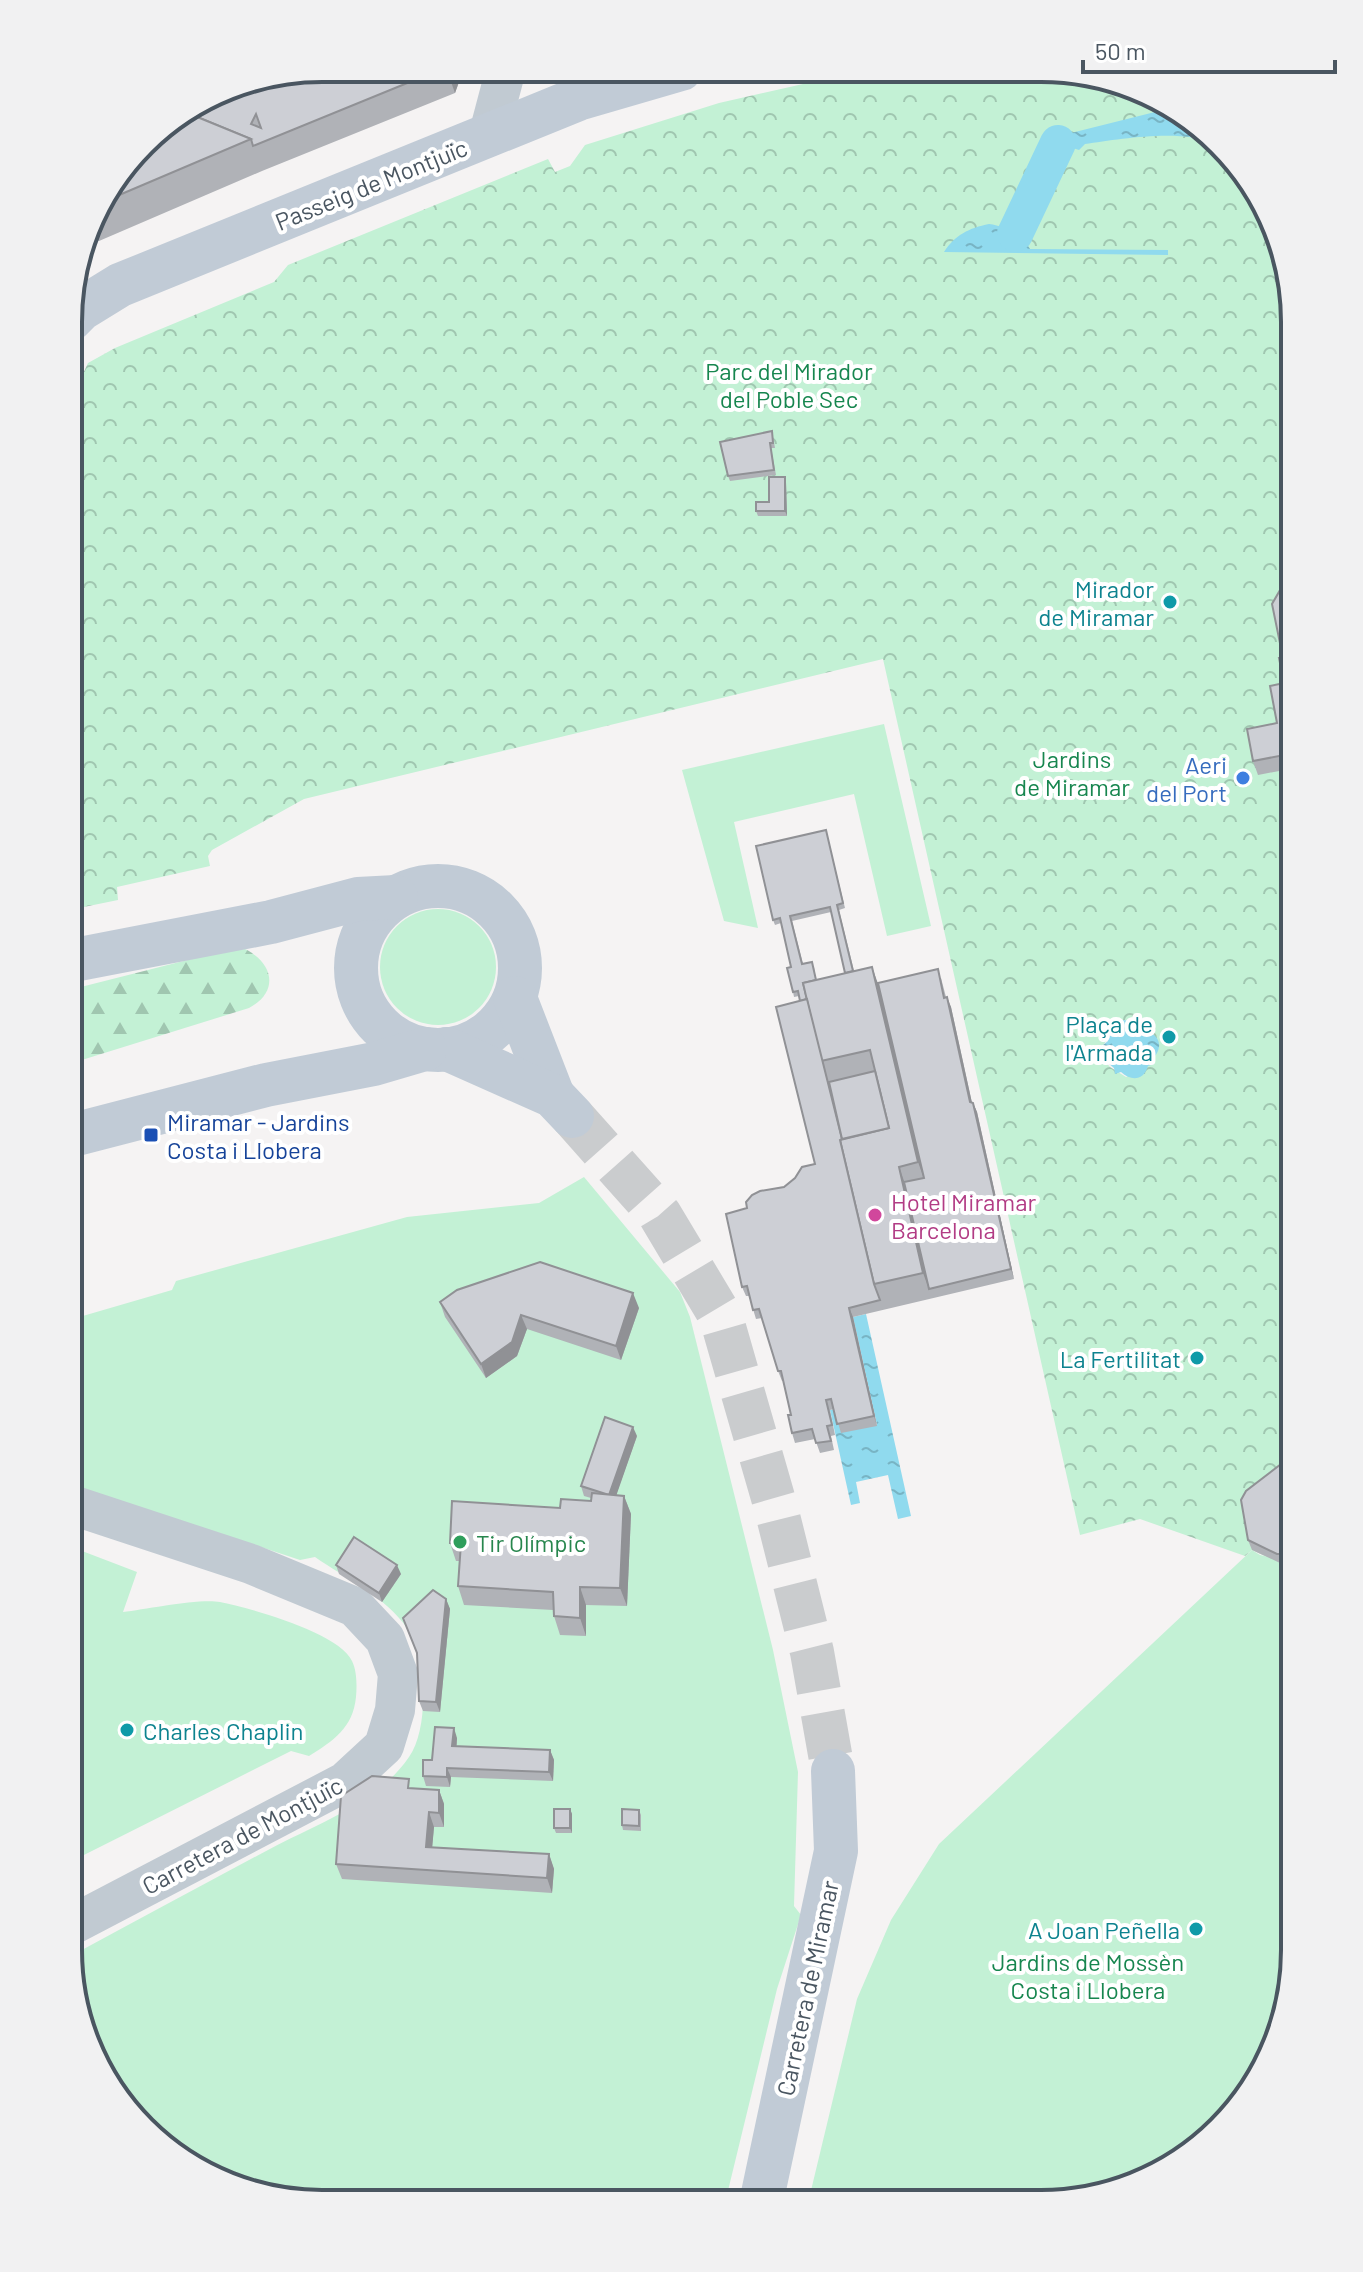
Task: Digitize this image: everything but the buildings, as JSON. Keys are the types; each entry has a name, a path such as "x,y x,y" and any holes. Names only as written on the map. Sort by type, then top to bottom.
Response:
{"street":[{"path":"488,137 503,82"},
{"name":"Passeig de Montjuïc","path":"83,308 120,285 578,99 636,82"},
{"path":"82,1133 266,1085 436,1049 470,1044 489,1033 504,1017 515,998 520,972 518,946 507,922 489,903 467,891 443,885 419,888 396,897 378,911 365,929 357,950 356,972 360,994 370,1014 385,1030 436,1049 562,1106 515,998"},
{"path":"82,958 271,922 358,899 396,897"},
{"path":"271,922 317,923 357,950"},
{"path":"266,1085 324,1059 346,1035 360,994"},
{"name":"Carretera de Montjuïc","path":"82,1508 251,1564 355,1607 385,1639 398,1674 395,1710 384,1746 345,1782 82,1920"},
{"name":"Carretera de Miramar","path":"764,2190 836,1851 833,1771"}],"green space":[{"name":"Parc del Mirador del Poble Sec","path":"812,82 1073,84 1133,100 1187,132 1211,152 1231,176 1263,230 1279,290 1281,322 1280,1563 1252,1550 1245,1556 1140,1519 1080,1535 883,659 304,799 212,850 208,856 210,866 117,887 118,900 82,907 82,376 88,363 115,348 274,282 288,265 548,159 555,172 570,166 585,145 719,103","holes":["1123,1020 1134,1023 1159,1048 1148,1066 1126,1077 1102,1058 1103,1045"]},
{"path":"884,724 931,926 887,936 854,794 734,822 758,928 724,921 682,770"},
{"path":"438,909 460,914 479,926 491,945 496,967 491,989 479,1008 460,1020 438,1025 416,1020 397,1008 385,989 380,967 385,945 397,926 416,914"},
{"path":"245,949 262,962 267,969 269,986 259,1001 249,1008 82,1060 82,987 223,951"},
{"path":"584,1177 680,1292 690,1317 773,1650 798,1772 794,1906 801,1915 777,1989 728,2190 322,2190 260,2182 202,2158 152,2120 132,2096 100,2042 84,1982 82,1950 344,1811 380,1788 396,1773 416,1744 423,1711 422,1674 413,1641 398,1617 364,1589 315,1557 300,1560 82,1488 82,1316 172,1290 176,1281 407,1217 539,1203"},
{"name":"Jardins de Mossèn Costa i Llobera","path":"1252,1550 1280,1560 1280,1966 1276,1997 1263,2042 1249,2070 1211,2120 1187,2140 1133,2172 1073,2188 811,2190 857,1999 891,1920 939,1844"},
{"path":"82,1551 137,1572 123,1612 220,1602 293,1623 331,1641 344,1651 352,1661 356,1674 351,1717 334,1739 309,1756 291,1751 82,1856"}],"water":[{"path":"1156,112 1194,138 1133,138 1085,144 1079,150 1054,142 1059,136"},
{"path":"989,224 1012,232 1030,249 1168,250 1168,255 944,252 963,233"},
{"path":"1123,1020 1139,1027 1145,1026 1146,1031 1155,1036 1159,1043 1154,1064 1137,1078 1121,1072 1115,1074 1114,1068 1102,1058 1103,1045 1108,1041 1106,1035 1112,1034 1114,1027"},
{"path":"866,1314 911,1516 898,1519 888,1475 856,1482 860,1503 851,1505 830,1410 835,1409 877,1425 853,1317"}],"waterway":[{"path":"1015,234 1058,143"}],"tunnel":[{"path":"572,1116 660,1215 721,1317 776,1508 812,1652 833,1771"}],"place":[{"name":"Mirador de Miramar","path":"1170,602"},
{"name":"Aeri del Port","path":"1243,778"},
{"name":"Plaça de l'Armada","path":"1169,1037"},
{"name":"Miramar - Jardins Costa i Llobera","path":"151,1135"},
{"name":"Hotel Miramar Barcelona","path":"875,1215"},
{"name":"La Fertilitat","path":"1197,1358"},
{"name":"Tir Olímpic","path":"460,1542"},
{"name":"Charles Chaplin","path":"127,1730"},
{"name":"A Joan Peñella","path":"1196,1929"}],"park label":[{"name":"Jardins de Miramar","path":"1072,772"}]}
